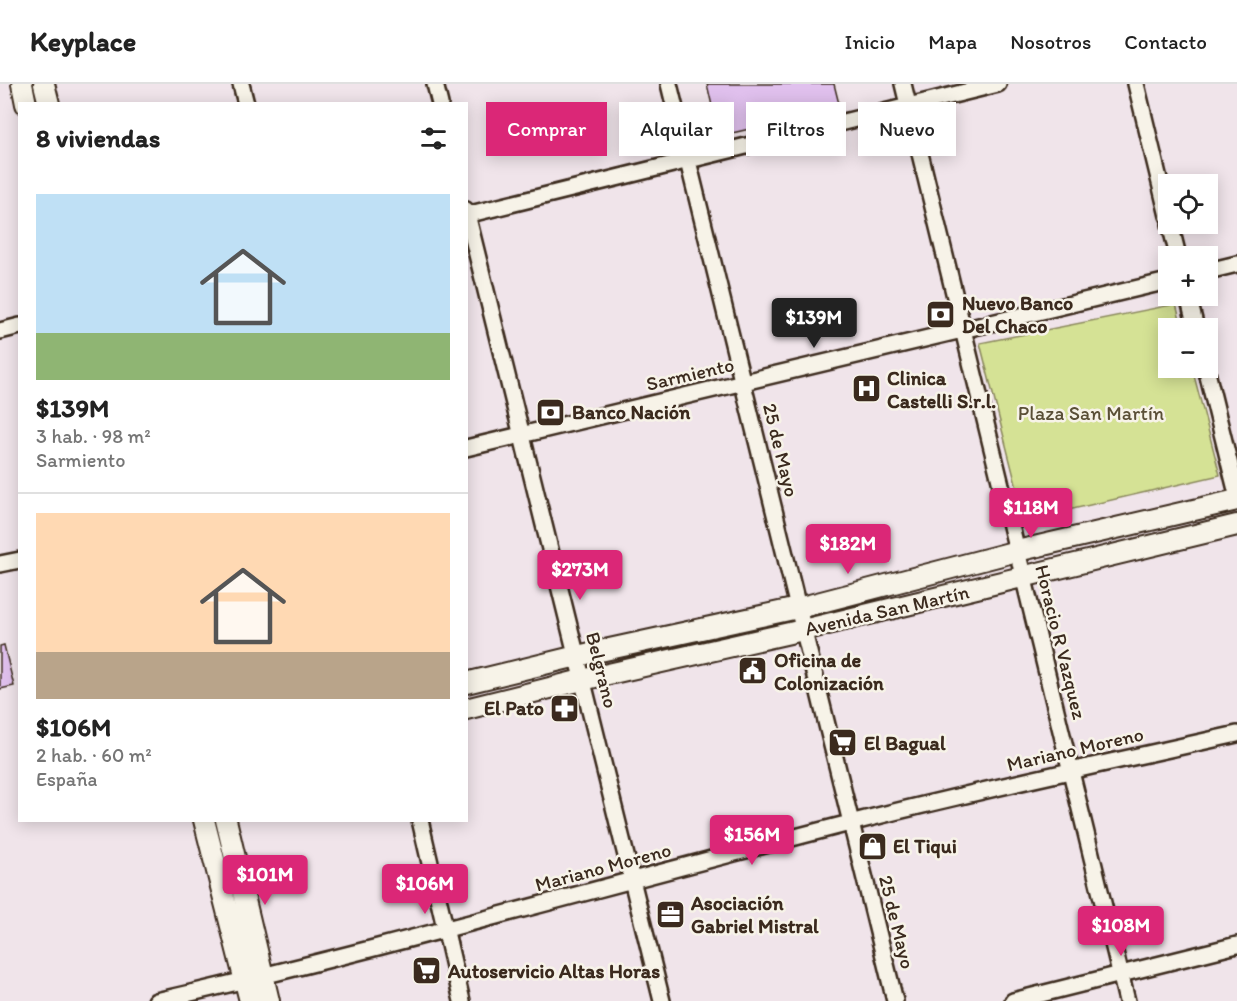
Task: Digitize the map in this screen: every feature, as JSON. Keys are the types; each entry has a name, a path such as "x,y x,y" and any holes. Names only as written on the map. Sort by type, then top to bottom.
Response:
{"main road":[{"name":"Avenida San Martín","path":"468,683 577,656 798,608 1017,551 1237,500"},
{"name":"Avenida San Martín","path":"468,708 1237,525"},
{"path":"205,822 254,979 269,1001"},
{"path":"226,822 254,979 250,1001"}],"street":[{"path":"241,84 246,102"},
{"path":"435,84 440,102"},
{"name":"25 de Mayo","path":"669,84 895,1001"},
{"name":"Horacio R Vazquez","path":"903,84 907,102"},
{"path":"924,102 998,84"},
{"path":"1136,84 1158,175"},
{"path":"24,93 48,90"},
{"path":"468,213 858,118"},
{"name":"Horacio R Vazquez","path":"920,156 1127,1001"},
{"name":"Belgrano","path":"468,217 662,1001"},
{"path":"1218,269 1237,264"},
{"name":"Sarmiento","path":"468,448 1158,283"},
{"path":"0,331 18,326"},
{"path":"1208,378 1237,494"},
{"path":"0,564 18,560"},
{"name":"Mariano Moreno","path":"156,1001 254,979 851,823 1237,734"},
{"path":"420,822 462,1001"},
{"path":"1013,1001 1237,945"}],"green space":[{"name":"Plaza San Martín","path":"1166,306 1176,306 1180,318 1158,318 1158,378 1195,378 1220,475 1025,520 980,343"}],"building":[{"path":"707,84 834,84 838,102 746,102 746,130 734,133 734,102 711,102"},
{"path":"4,645 14,686 0,689 0,646"}],"place":[{"name":"Nuevo Banco Del Chaco","path":"941,314"},
{"name":"Clinica Castelli S.r.l.","path":"866,389"},
{"name":"Banco Nación","path":"551,412"},
{"name":"Oficina de Colonización","path":"753,671"},
{"name":"El Pato","path":"565,708"},
{"name":"El Bagual","path":"843,743"},
{"name":"El Tiqui","path":"872,846"},
{"name":"Asociación Gabriel Mistral","path":"670,914"},
{"name":"Autoservicio Altas Horas","path":"427,971"}]}
